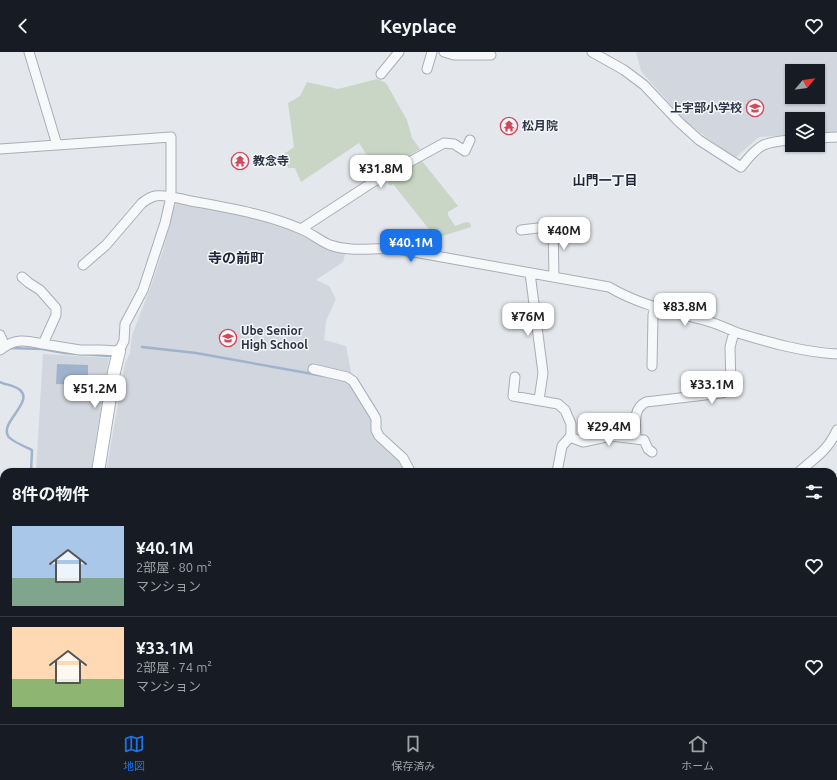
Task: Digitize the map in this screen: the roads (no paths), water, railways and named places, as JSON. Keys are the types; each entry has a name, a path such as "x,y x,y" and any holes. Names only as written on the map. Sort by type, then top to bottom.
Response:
{"street":[{"path":"29,52 57,145"},
{"path":"381,74 399,52"},
{"path":"427,69 432,52"},
{"path":"444,52 454,55 491,55"},
{"path":"592,52 624,70 644,85 679,122 699,140 741,167 753,152 762,145 775,141 785,140"},
{"path":"0,149 171,137 171,197 159,245 143,290 125,324 124,341 119,352 114,372 99,468"},
{"path":"825,138 837,137"},
{"path":"301,229 373,182 444,143 454,144 465,151 470,140"},
{"path":"83,265 106,245 142,203 149,198 156,196 171,197 239,209 274,219 301,229 330,245 348,249 397,249 609,288 623,296 674,313 708,322 734,332 805,351 837,354"},
{"path":"522,230 571,224"},
{"path":"553,226 554,277"},
{"path":"530,273 543,373 539,400"},
{"path":"22,277 40,290 56,308 56,315 43,344"},
{"path":"652,366 653,315 655,306"},
{"path":"636,438 636,415 641,404 646,402 722,394 728,391 731,387 730,347 734,332"},
{"path":"0,336 3,348 11,342 19,340 80,350 119,352"},
{"path":"313,369 346,377 353,381 376,419 376,430 379,436 403,458 408,468"},
{"path":"515,377 513,396 558,404 565,410 571,424 571,432 570,438 562,446 558,468"},
{"path":"804,468 820,456 833,439 837,430"},
{"path":"570,438 583,442 611,436 636,438 644,440 648,449 652,452"}],"water":[{"path":"57,364 88,365 88,385 56,384"}],"waterway":[{"path":"142,347 196,353 324,376"},
{"path":"9,348 42,349 65,353 110,356"},
{"path":"0,382 18,388 23,395 23,400 8,425 7,430 8,436 12,440 32,450 31,468"}],"place":[{"name":"上宇部小学校","path":"755,108"},
{"name":"松月院","path":"509,126"},
{"name":"教念寺","path":"240,161"},
{"name":"Ube Senior High School","path":"228,338"}],"district":[{"name":"山門一丁目","path":"605,180"},
{"name":"寺の前町","path":"236,258"}]}
